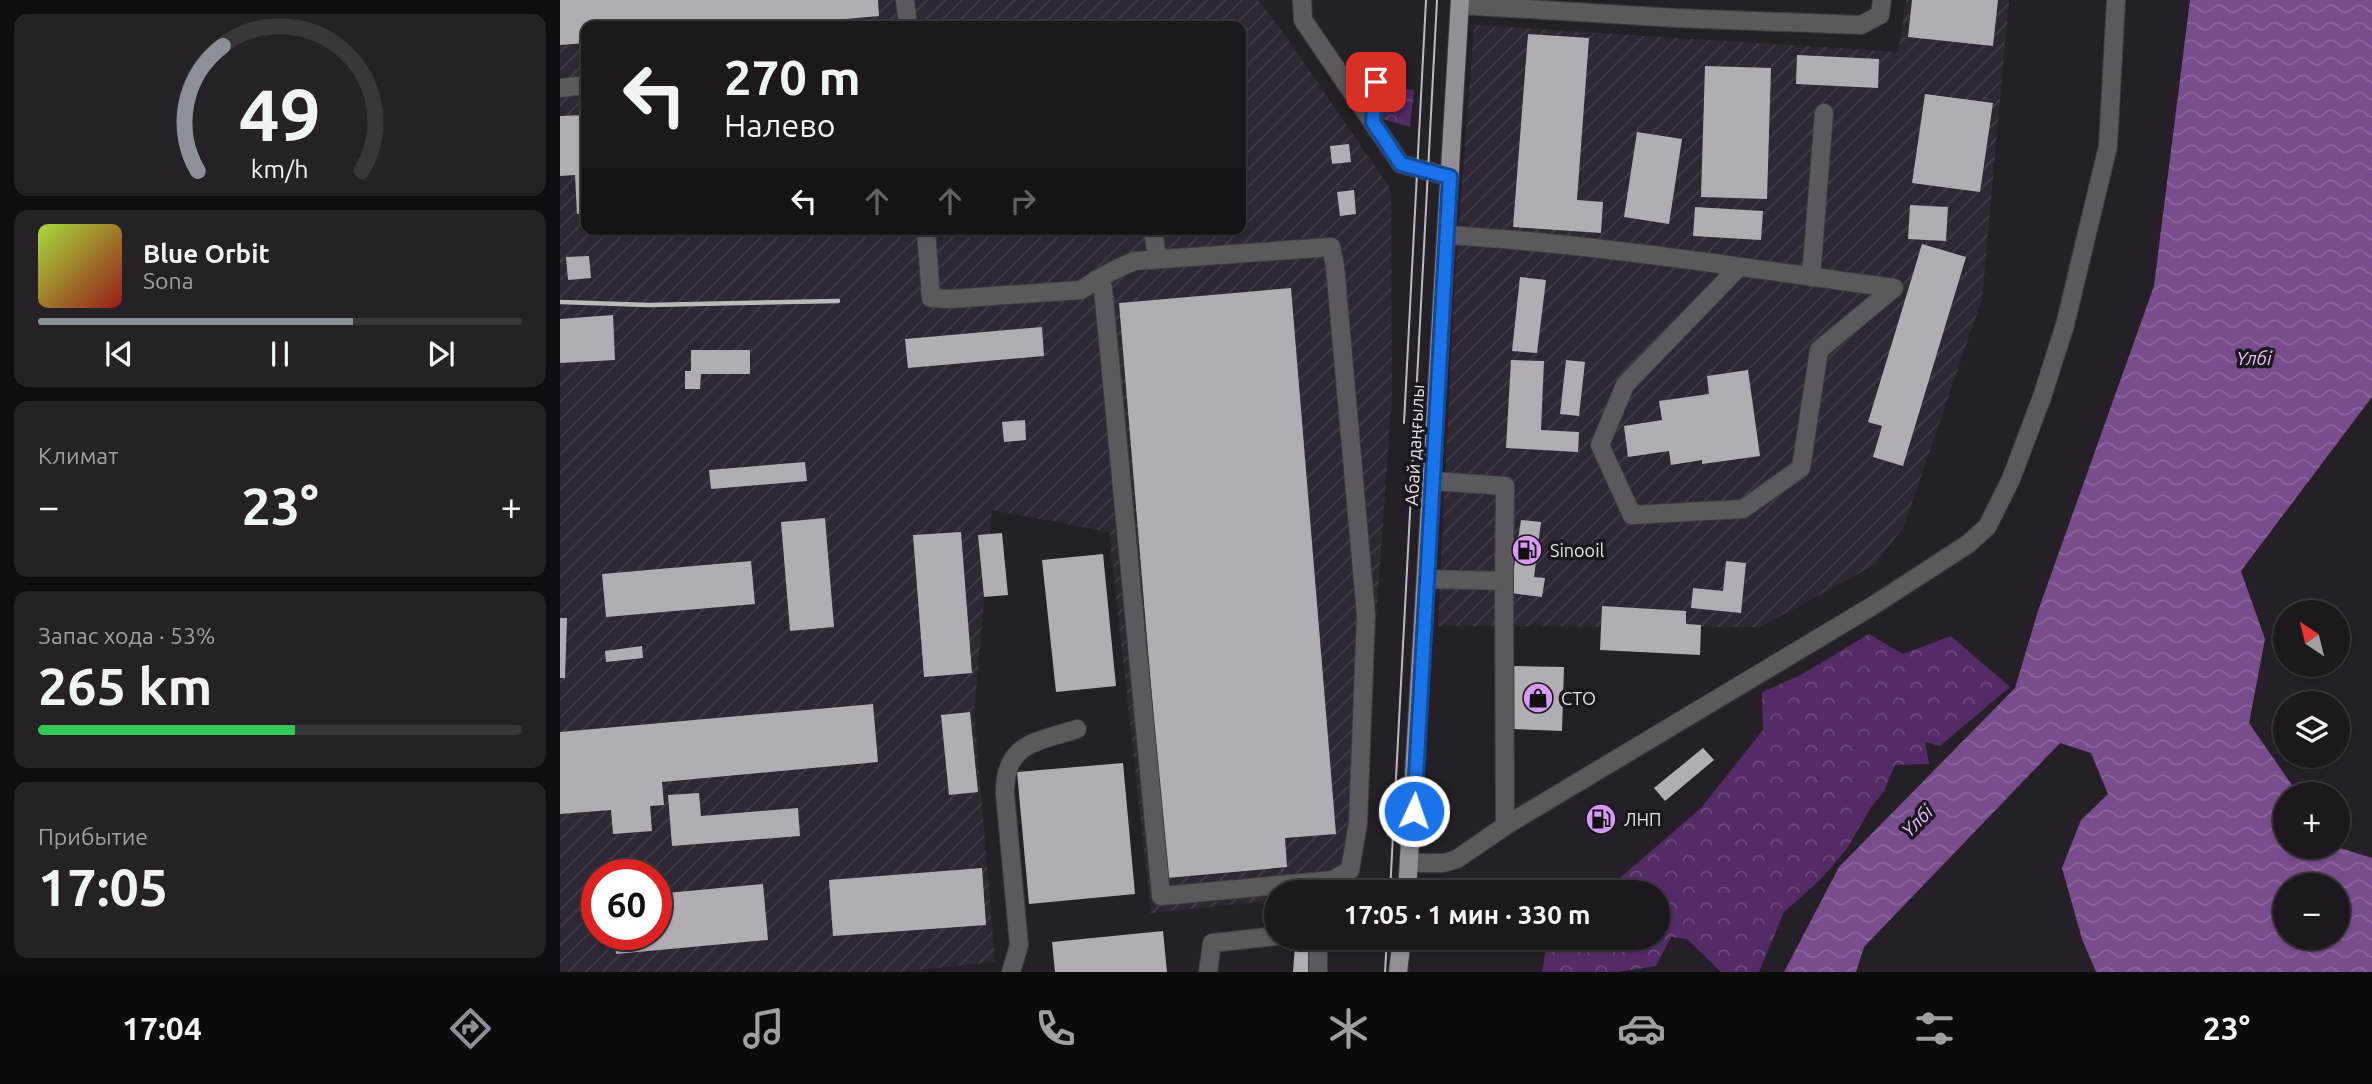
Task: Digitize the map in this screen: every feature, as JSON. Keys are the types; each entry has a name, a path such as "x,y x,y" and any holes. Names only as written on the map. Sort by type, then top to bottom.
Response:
{"main road":[{"name":"Абай даңғылы","path":"1409,880 1460,3"},
{"path":"1398,972 1401,950"}],"street":[{"path":"905,0 907,21"},
{"path":"1302,0 1303,20 1401,164 1450,177"},
{"path":"1676,18 1678,0"},
{"path":"1460,3 1676,18 1861,25 1880,15 1882,0"},
{"path":"1411,863 1444,863 1457,859 1505,826 1874,605 1968,544 1987,527 2016,467 2065,326 2108,146 2116,0"},
{"path":"1373,122 1378,62"},
{"path":"560,88 581,86"},
{"path":"1811,277 1824,113"},
{"path":"926,235 931,299 1081,290 1097,279 1113,269 1135,261 1331,247 1335,266 1366,615 1358,823 1350,870 1333,880 1161,896 1103,288 1097,279"},
{"path":"1154,235 1157,259"},
{"path":"1447,236 1534,241 1738,267 1894,288 1819,350 1801,468 1742,509 1632,515 1600,444 1625,385 1738,267"},
{"path":"1433,481 1505,486 1505,826"},
{"path":"1427,579 1504,581"},
{"path":"1011,972 1019,945 1004,780 1015,754 1026,745 1077,729"},
{"path":"1208,972 1212,943 1264,937"},
{"path":"1318,972 1319,950"}],"shaded area":[{"path":"560,0 1258,0 1281,29 1391,190 1392,392 1358,880 1264,880 1264,901 1151,913 1109,532 992,510 974,712 995,962 900,972 560,972"},
{"path":"1906,0 2009,0 1982,299 1904,526 1875,565 1760,627 1438,626 1455,277 1474,25 1898,52"}],"green space":[{"path":"1395,87 1414,90 1410,127 1383,119 1383,96"},
{"path":"1869,634 1903,654 1951,636 2010,687 1940,746 1925,742 1929,764 1895,765 1884,791 1846,850 1820,880 1784,912 1759,972 1721,972 1687,939 1670,939 1670,880 1618,880 1701,808 1763,730 1762,692 1799,676"},
{"path":"1546,950 1664,950 1656,966 1618,972 1542,972"}],"water":[{"name":"Үлбі","path":"2190,0 2372,0 2372,397 2241,571 2265,639 2249,723 2273,758 2273,768 2280,768 2290,782 2273,782 2273,859 2350,859 2350,851 2372,858 2372,972 2096,972 2082,939 2062,868 2081,820 2108,794 2091,753 2060,743 1864,947 1856,972 1784,972 1839,867 2015,688 2038,611 2154,286"}],"building":[{"path":"560,0 878,0 879,16 824,21 581,21 581,43 560,45"},
{"path":"1912,0 1998,0 1993,46 1908,37"},
{"path":"1528,34 1589,38 1577,200 1603,202 1601,233 1513,227"},
{"path":"1797,55 1879,59 1878,88 1796,84"},
{"path":"1705,66 1771,68 1767,199 1701,197"},
{"path":"1925,94 1993,103 1980,192 1912,183"},
{"path":"581,115 581,214 577,214 575,175 560,176 560,116"},
{"path":"1637,132 1682,139 1669,224 1624,217"},
{"path":"1349,144 1351,162 1332,164 1330,146"},
{"path":"1354,190 1356,214 1340,216 1337,192"},
{"path":"1910,205 1948,207 1946,241 1908,239"},
{"path":"1695,207 1763,211 1761,240 1693,236"},
{"path":"1922,244 1966,257 1903,466 1873,457 1882,426 1868,422"},
{"path":"589,256 591,278 568,280 566,257"},
{"path":"1520,277 1546,280 1537,353 1512,351"},
{"path":"1291,288 1336,834 1285,838 1287,867 1167,878 1119,303"},
{"path":"613,315 615,360 560,363 560,319"},
{"path":"1042,327 1044,356 908,368 905,339"},
{"path":"691,350 750,350 750,374 701,374 700,389 685,389 685,371 691,371"},
{"path":"1511,360 1544,361 1541,430 1579,432 1578,452 1506,448"},
{"path":"1566,360 1585,362 1579,416 1560,414"},
{"path":"1748,370 1760,456 1702,464 1702,460 1671,465 1669,451 1628,457 1624,426 1662,420 1659,401 1709,394 1707,376"},
{"path":"1025,420 1026,440 1004,442 1002,422"},
{"path":"805,462 807,481 711,489 709,470"},
{"path":"825,518 834,627 790,631 781,522"},
{"name":"Sinooil","path":"1521,520 1541,522 1534,577 1545,578 1542,597 1510,593"},
{"path":"961,532 972,673 924,677 913,535"},
{"path":"1002,533 1008,595 984,597 978,535"},
{"path":"1103,554 1116,686 1056,692 1042,560"},
{"path":"751,561 755,604 606,617 602,574"},
{"path":"1726,561 1746,563 1741,613 1691,608 1693,588 1723,591"},
{"path":"1602,606 1686,611 1686,624 1701,625 1700,655 1600,650"},
{"path":"560,618 567,618 565,678 560,678"},
{"path":"642,646 643,658 606,662 605,651"},
{"name":"СТО","path":"1513,666 1564,667 1562,731 1512,729"},
{"path":"873,704 878,762 662,782 664,805 650,806 652,831 613,834 611,810 560,814 560,732"},
{"path":"970,712 978,792 949,795 941,715"},
{"path":"1703,748 1714,760 1665,801 1654,788"},
{"path":"1123,763 1135,894 1029,904 1017,772"},
{"path":"699,793 701,816 798,808 800,836 672,846 668,795"},
{"path":"982,868 986,925 833,936 829,880"},
{"path":"763,884 768,940 672,949 672,893"},
{"path":"1163,931 1167,972 1055,972 1052,942"},
{"path":"616,950 659,950 616,954"},
{"path":"1295,950 1309,950 1308,972 1293,972"}],"tram line":[{"path":"1404,423 1426,0"},
{"path":"1391,880 1437,0"},
{"path":"1385,972 1386,950"}],"railway":[{"path":"560,302 649,305 838,301"}],"place":[{"name":"Sinooil","path":"1527,550"},
{"name":"СТО","path":"1538,698"},
{"name":"ЛНП","path":"1601,819"}],"route":[{"path":"1376,82 1373,122 1401,164 1450,177 1414,811"}]}
